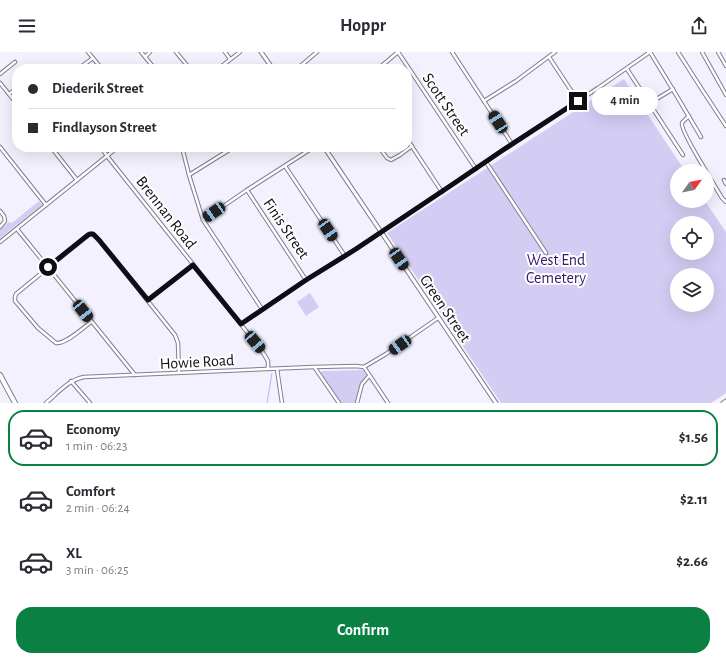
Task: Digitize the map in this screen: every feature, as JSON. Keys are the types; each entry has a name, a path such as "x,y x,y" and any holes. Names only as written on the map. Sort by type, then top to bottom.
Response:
{"highway":[{"path":"0,375 15,403"}],"street":[{"path":"88,52 97,64"},
{"path":"141,52 150,64"},
{"path":"145,57 150,52"},
{"path":"176,52 186,64"},
{"path":"224,52 230,59"},
{"path":"224,64 240,52"},
{"path":"261,52 269,64"},
{"path":"302,64 318,52"},
{"path":"384,64 398,52"},
{"name":"Scott Street","path":"398,52 406,64"},
{"path":"452,52 512,144"},
{"path":"484,101 516,81 555,52"},
{"path":"241,324 306,280 381,233 512,144 627,69 650,52 701,137"},
{"path":"678,52 726,126"},
{"path":"702,52 726,95"},
{"path":"718,52 726,66"},
{"path":"549,57 578,101"},
{"path":"84,64 92,58"},
{"path":"0,74 12,64"},
{"path":"627,69 683,154"},
{"name":"Scott Street","path":"412,73 476,169"},
{"path":"0,83 12,98"},
{"path":"650,103 673,89"},
{"path":"689,116 682,122 681,125 702,164"},
{"path":"412,146 442,192"},
{"path":"0,147 46,205"},
{"path":"55,152 77,180"},
{"name":"Brennan Road","path":"104,152 262,351 268,361 268,369"},
{"path":"0,242 112,152"},
{"path":"183,152 203,220 262,309"},
{"path":"189,175 226,152"},
{"path":"203,220 306,152"},
{"name":"Green Street","path":"327,152 496,403"},
{"path":"383,152 390,160 404,152"},
{"path":"486,162 546,252"},
{"path":"285,166 345,256"},
{"path":"724,180 726,184"},
{"path":"714,185 726,202"},
{"name":"Finis Street","path":"247,190 306,280"},
{"path":"0,211 6,221 0,227"},
{"path":"17,229 135,376"},
{"path":"91,322 65,341 56,343 38,328 15,301 14,297 88,235 93,234 174,332 178,343 179,373"},
{"path":"148,300 193,265"},
{"path":"388,403 364,367 386,354 438,318"},
{"path":"314,367 339,403"},
{"name":"Howie Road","path":"71,381 78,378 179,373 314,367 364,367"},
{"path":"278,369 282,403"},
{"path":"357,403 362,384 369,376"},
{"path":"46,403 71,381 90,403"}],"green space":[{"name":"West End Cemetery","path":"624,79 680,164 670,164 670,208 710,208 726,232 726,393 711,403 501,403 387,233"},
{"path":"39,201 42,205 0,238 0,229 9,222 12,223"},
{"path":"310,293 319,307 306,316 297,302"},
{"path":"363,370 367,377 358,392 356,403 341,403 321,373 322,371"}],"waterway":[{"path":"267,403 272,373"}],"route":[{"path":"48,267 88,235 93,234 148,300 193,265 241,324 578,101"}]}
